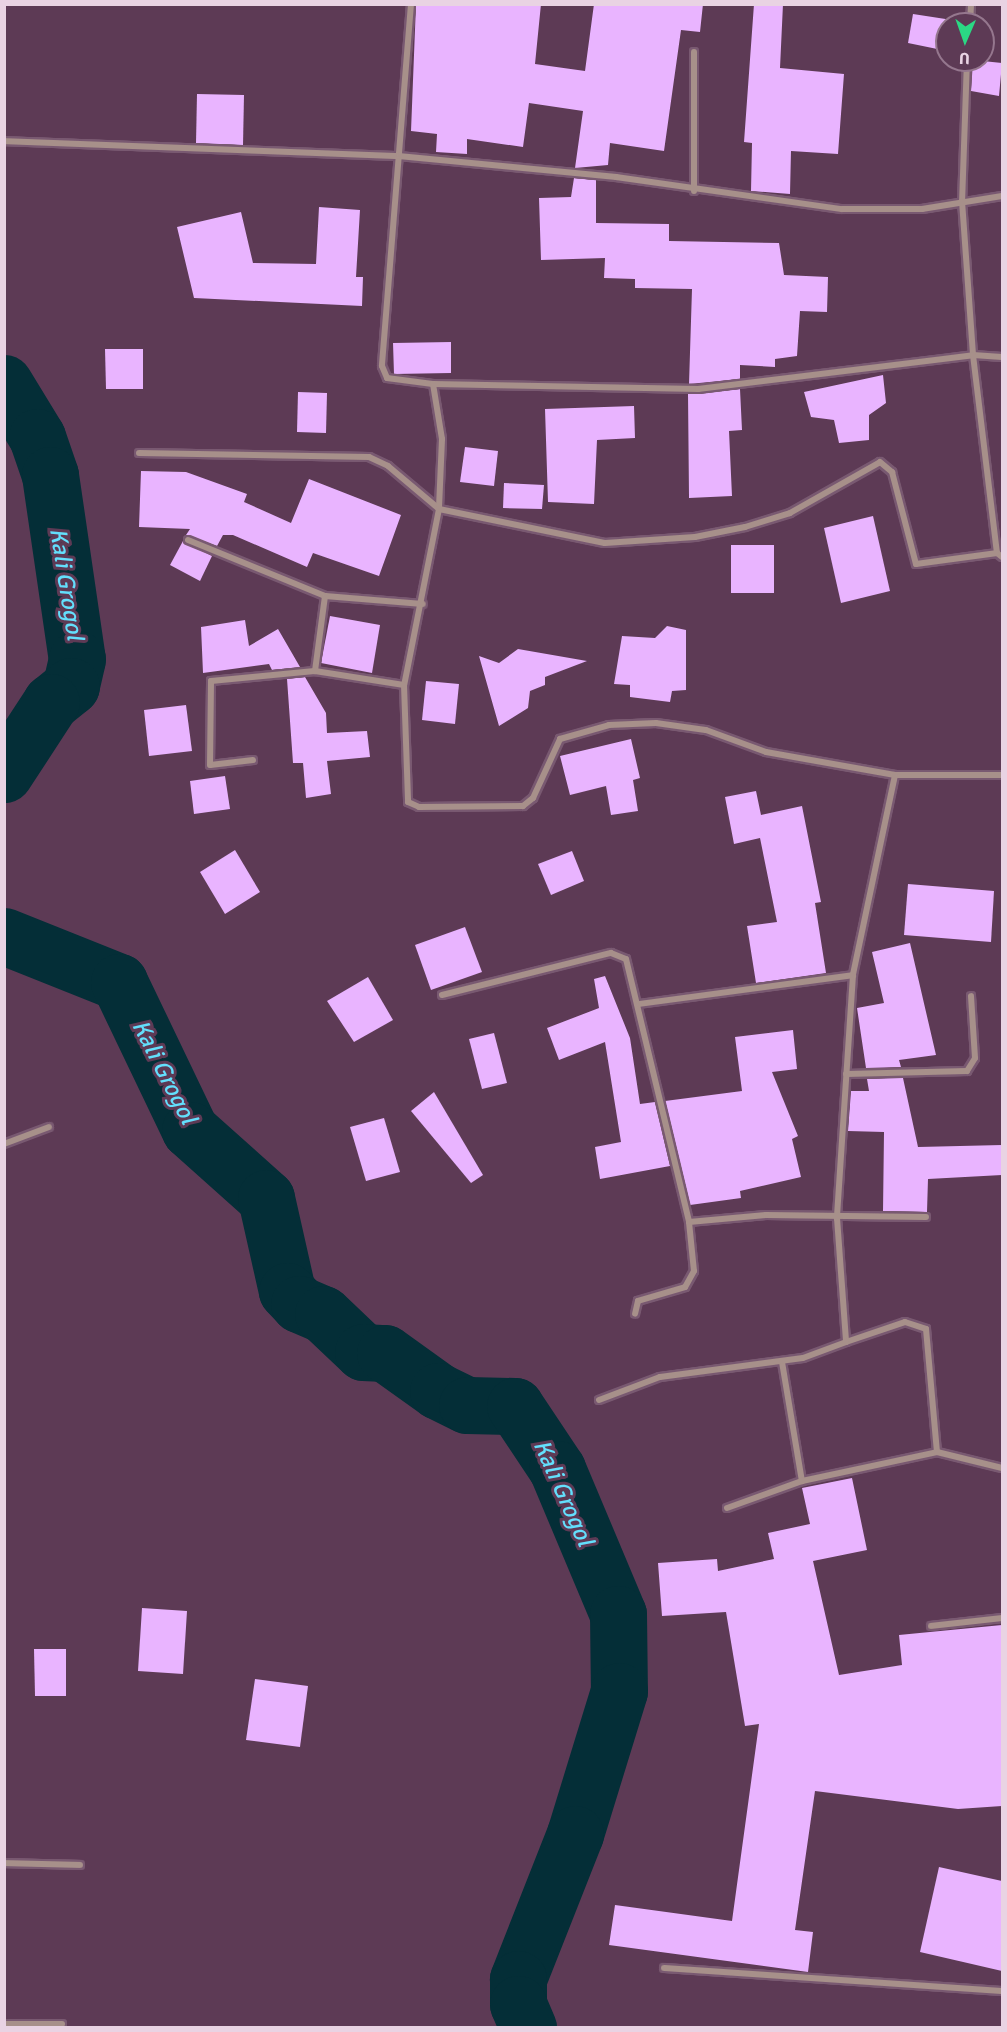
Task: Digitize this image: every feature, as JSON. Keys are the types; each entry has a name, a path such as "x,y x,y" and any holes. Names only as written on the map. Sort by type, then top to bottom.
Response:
{"street":[{"path":"411,4 382,366 393,380 434,384 698,389 973,356 1002,357"},
{"path":"694,52 694,191"},
{"path":"139,453 369,457 388,466 439,509 605,543 695,537 790,513 880,462 892,472 916,564 1000,555 973,356 962,201 967,72"},
{"path":"4,141 399,156 616,177 694,191 842,209 922,209 1002,196"},
{"path":"434,384 442,439 439,509 423,604 404,685 404,792 419,807 529,803 560,739 609,725 656,723 706,730 766,752 895,775 1002,775"},
{"path":"188,540 325,596 423,604"},
{"path":"315,670 325,596"},
{"path":"253,760 210,764 210,682 315,670 404,685"},
{"path":"846,1342 837,1218 853,975 895,775"},
{"path":"442,995 617,952 626,958 639,1004 689,1222 693,1280 638,1301 635,1314"},
{"path":"639,1004 853,975"},
{"path":"846,1074 967,1071 975,1058 971,996"},
{"path":"4,1144 49,1127"},
{"path":"689,1222 766,1215 837,1218 926,1217"},
{"path":"598,1400 660,1377 782,1362 905,1322 926,1329 937,1452"},
{"path":"782,1362 802,1481"},
{"path":"727,1508 802,1481 937,1452 1002,1468"},
{"path":"931,1626 1002,1618"},
{"path":"4,1863 80,1865"},
{"path":"664,1968 1002,1991"},
{"path":"4,2024 62,2024"}],"building":[{"path":"416,4 541,4 535,64 585,71 594,4 703,4 700,32 681,30 664,151 610,143 608,165 575,168 583,111 529,103 523,147 467,139 467,154 436,152 437,134 411,131"},
{"path":"754,4 783,4 780,68 844,74 838,154 791,151 790,194 751,191 752,143 744,142"},
{"path":"913,14 935,17 935,49 908,43"},
{"path":"995,62 1002,63 999,96 971,91 972,72 995,72"},
{"path":"197,94 244,95 243,145 196,143"},
{"path":"574,178 596,180 596,223 669,224 669,241 779,243 784,275 828,277 827,312 800,311 797,356 775,359 775,367 740,365 740,379 689,384 692,289 635,288 635,279 604,278 605,258 541,260 539,198 571,197"},
{"path":"319,207 360,210 356,277 363,277 362,306 194,298 177,227 241,212 253,263 316,264"},
{"path":"451,342 451,373 394,374 393,343"},
{"path":"105,349 143,349 143,389 106,389"},
{"path":"883,375 886,403 869,415 869,440 839,443 834,420 811,417 804,392"},
{"path":"740,389 742,430 729,431 732,496 689,498 688,394"},
{"path":"298,392 327,393 326,433 297,432"},
{"path":"634,406 635,438 597,440 594,504 548,502 545,409"},
{"path":"465,447 498,451 494,486 460,482"},
{"path":"141,471 186,472 247,494 244,502 291,523 309,479 401,515 379,576 313,553 307,567 233,535 223,535 217,546 186,535 190,529 139,527"},
{"path":"504,483 544,485 542,509 503,508"},
{"path":"873,516 890,591 841,603 824,528"},
{"path":"183,541 212,556 200,581 170,565"},
{"path":"731,545 774,545 774,593 731,593"},
{"path":"330,616 380,625 372,673 321,663"},
{"path":"245,620 249,646 278,629 300,667 272,670 269,664 203,673 201,627"},
{"path":"667,626 686,630 686,690 672,691 670,702 630,697 630,685 614,684 622,636 655,638"},
{"path":"518,649 587,661 545,677 545,685 530,691 528,708 499,726 479,656 499,663"},
{"path":"305,677 326,713 327,733 367,731 370,757 327,761 331,794 306,798 303,763 293,763 287,679"},
{"path":"426,681 459,684 455,724 422,720"},
{"path":"186,705 192,751 149,756 144,710"},
{"path":"631,739 640,778 633,780 638,811 611,815 606,786 570,795 560,756"},
{"path":"225,776 230,809 194,814 190,781"},
{"path":"756,791 761,815 802,806 821,902 815,903 826,973 756,983 747,926 777,922 760,838 734,844 725,797"},
{"path":"235,850 260,892 225,914 200,872"},
{"path":"572,851 584,881 551,895 538,864"},
{"path":"908,884 994,891 991,942 904,935"},
{"path":"465,927 482,972 431,990 415,945"},
{"path":"910,943 936,1055 899,1060 901,1067 866,1068 857,1008 884,1003 872,952"},
{"path":"605,976 630,1038 640,1104 655,1102 670,1166 600,1179 595,1147 621,1142 605,1042 559,1060 547,1028 599,1008 594,979"},
{"path":"368,977 393,1020 354,1042 327,1001"},
{"path":"793,1030 797,1069 772,1072 798,1136 792,1139 801,1177 740,1191 741,1198 690,1205 665,1101 742,1091 735,1037"},
{"path":"494,1033 507,1083 482,1089 469,1039"},
{"path":"903,1078 918,1147 1002,1145 1002,1175 928,1179 927,1212 883,1211 884,1132 848,1131 851,1091 869,1091 867,1079"},
{"path":"434,1092 483,1175 471,1183 411,1111"},
{"path":"384,1118 400,1172 366,1181 350,1127"},
{"path":"852,1478 867,1550 813,1561 839,1675 902,1665 899,1635 1002,1625 1002,1806 958,1809 815,1791 795,1930 813,1932 808,1972 609,1945 615,1905 732,1921 759,1724 745,1726 726,1612 662,1616 658,1563 717,1559 718,1571 774,1559 768,1533 810,1524 802,1488"},
{"path":"142,1608 187,1611 183,1674 138,1671"},
{"path":"34,1649 66,1649 66,1696 35,1696"},
{"path":"255,1679 308,1686 300,1747 246,1740"},
{"path":"939,1867 1002,1881 1002,1971 920,1952"}],"waterway":[{"name":"Kali Grogol","path":"4,383 37,437 50,475 77,659 71,686 51,702 4,774"},
{"name":"Kali Grogol","path":"4,936 119,982 190,1130 266,1198 287,1291 299,1304 323,1314 363,1352 385,1353 438,1391 467,1405 515,1406 557,1469 618,1614 619,1691 575,1834 518,1979 518,2004 528,2028"}]}
